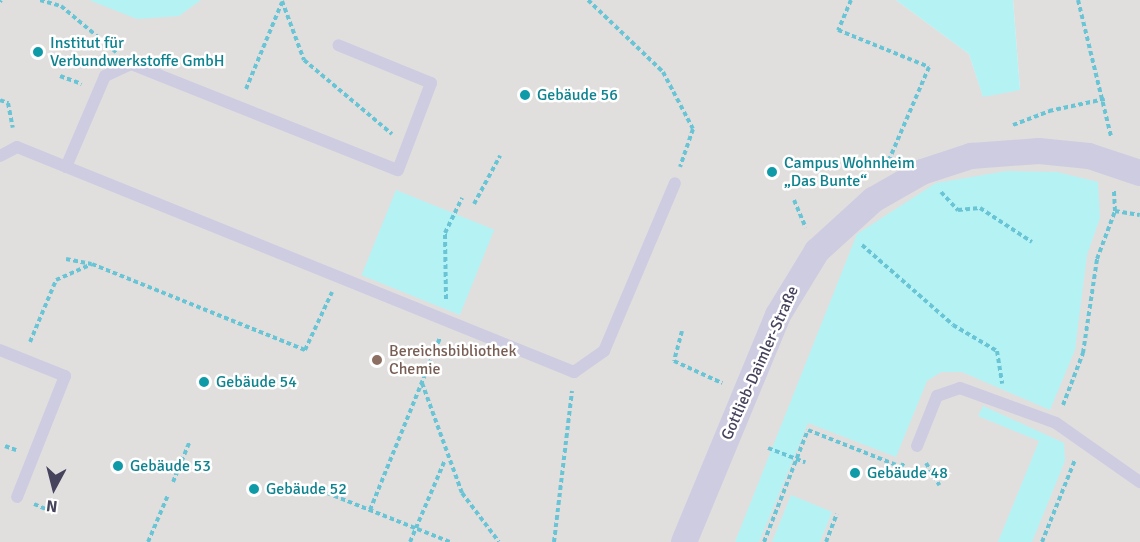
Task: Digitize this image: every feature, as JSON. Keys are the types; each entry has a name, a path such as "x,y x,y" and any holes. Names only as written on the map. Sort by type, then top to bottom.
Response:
{"street":[{"name":"Gottlieb-Daimler-Straße","path":"684,542 778,315 817,251 873,200 922,172 971,156 1039,151 1089,156 1140,173"}],"lane":[{"path":"66,167 105,76 130,64 398,170 431,83 338,45"},
{"path":"0,156 17,147 339,277 446,323 574,372 604,351 675,183"},
{"path":"0,350 65,376 17,497"},
{"path":"917,446 937,396 960,388 1005,402 1056,423 1140,482"}],"path":[{"path":"40,0 61,6 130,64"},
{"path":"238,107 283,0"},
{"path":"283,0 304,60 392,132 398,170"},
{"path":"851,0 838,30 929,67 885,170"},
{"path":"1078,0 1105,99 1111,138"},
{"path":"592,1 663,72 693,129 675,183"},
{"path":"1009,127 1049,111 1105,99"},
{"path":"0,100 8,103 17,147"},
{"path":"474,204 500,156"},
{"path":"1056,423 1083,353 1097,259 1115,211 1114,186"},
{"path":"370,510 446,323 446,233 462,198"},
{"path":"794,200 808,231"},
{"path":"957,210 980,208 1032,242"},
{"path":"1115,211 1140,215"},
{"path":"852,236 953,325 997,351 1005,402"},
{"path":"66,259 92,264 305,350 339,277"},
{"path":"23,360 56,280 92,264"},
{"path":"682,331 674,361 730,387"},
{"path":"554,542 574,372"},
{"path":"421,382 446,460 462,493 499,542"},
{"path":"764,542 808,430 901,467 917,446 939,485"},
{"path":"173,482 190,441"},
{"path":"1042,542 1082,443"},
{"path":"768,448 805,462"},
{"path":"410,542 446,460"},
{"path":"327,493 450,542"},
{"path":"148,542 168,495"},
{"path":"826,542 837,514"}],"shaded area":[{"path":"0,0 896,0 969,54 983,96 1020,89 1013,0 1140,0 1140,542 0,542"},
{"path":"89,0 201,0 179,16 137,19"},
{"path":"896,0 1013,0 1020,90 983,97 969,54"},
{"path":"1007,171 1057,172 1098,182 1100,218 1087,255 1075,350 1050,410 962,372 941,372 927,381 896,457 808,423 759,542 735,542 857,234 936,183"},
{"path":"396,190 494,230 460,315 362,275"},
{"path":"983,406 1064,443 1065,461 1032,542 998,542 1039,441 978,416"},
{"path":"791,495 832,512 820,542 772,542"}],"place":[{"name":"Institut für Verbundwerkstoffe GmbH","path":"38,52"},
{"name":"Gebäude 56","path":"525,95"},
{"name":"Campus Wohnheim „Das Bunte“","path":"772,172"},
{"name":"Bereichsbibliothek Chemie","path":"377,360"},
{"name":"Gebäude 54","path":"204,382"},
{"name":"Gebäude 53","path":"118,466"},
{"name":"Gebäude 48","path":"855,473"},
{"name":"Gebäude 52","path":"254,489"}]}
